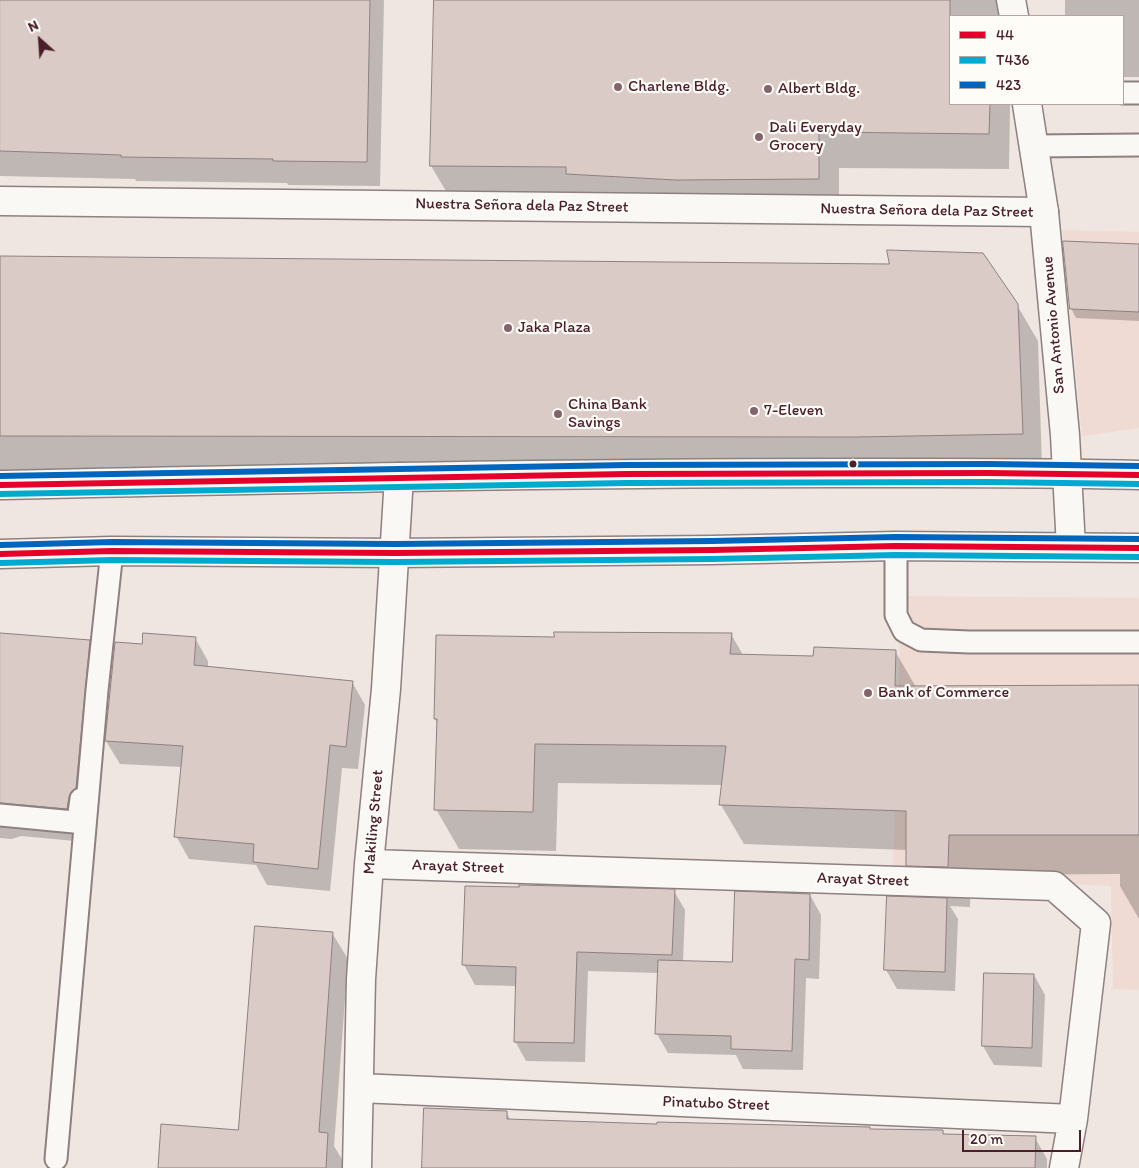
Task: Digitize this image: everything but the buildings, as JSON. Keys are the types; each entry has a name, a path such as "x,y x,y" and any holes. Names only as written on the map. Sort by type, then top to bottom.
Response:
{"street":[{"path":"1011,0 1014,15"},
{"name":"San Antonio Avenue","path":"1027,105 1044,212 1068,473 1071,547"},
{"name":"Nuestra Señora dela Paz Street","path":"0,201 1044,212"},
{"path":"0,485 715,473 1068,473 1139,475"},
{"name":"Makiling Street","path":"357,1168 361,979 369,864 386,689 399,477"},
{"path":"0,554 112,551 395,553 722,550 896,546 1139,548"},
{"name":"Arayat Street","path":"369,864 1054,886 1096,923 1073,1119 1064,1168"},
{"name":"Pinatubo Street","path":"359,1088 1073,1119"}],"lane":[{"path":"1124,93 1139,94"},
{"path":"1033,146 1139,145"},
{"path":"896,546 896,615 904,631 921,640 969,642 1139,642"},
{"path":"56,1159 97,690 112,551"},
{"path":"0,815 74,822 78,820 88,708 91,696 97,690"}],"shaded area":[{"path":"1062,230 1139,232 1139,428 1082,436"},
{"path":"901,596 1139,598 1139,990 1113,989 1111,886 893,875"}],"transit line":[{"name":"423","path":"0,476 627,465 988,464 1139,466"},
{"name":"44","path":"0,485 627,474 988,473 1139,475"},
{"name":"T436","path":"0,494 627,483 987,482 1139,484"},
{"name":"423","path":"0,545 112,542 395,544 896,537 1139,539"},
{"name":"44","path":"0,554 112,551 395,553 896,546 1139,548"},
{"name":"T436","path":"0,563 112,560 395,562 896,555 1139,557"}],"place":[{"name":"Charlene Bldg.","path":"618,87"},
{"name":"Albert Bldg.","path":"768,89"},
{"name":"Dali Everyday Grocery","path":"759,137"},
{"name":"Jaka Plaza","path":"508,328"},
{"name":"7-Eleven","path":"754,411"},
{"name":"China Bank Savings","path":"558,414"},
{"name":"Bank of Commerce","path":"868,693"}]}
